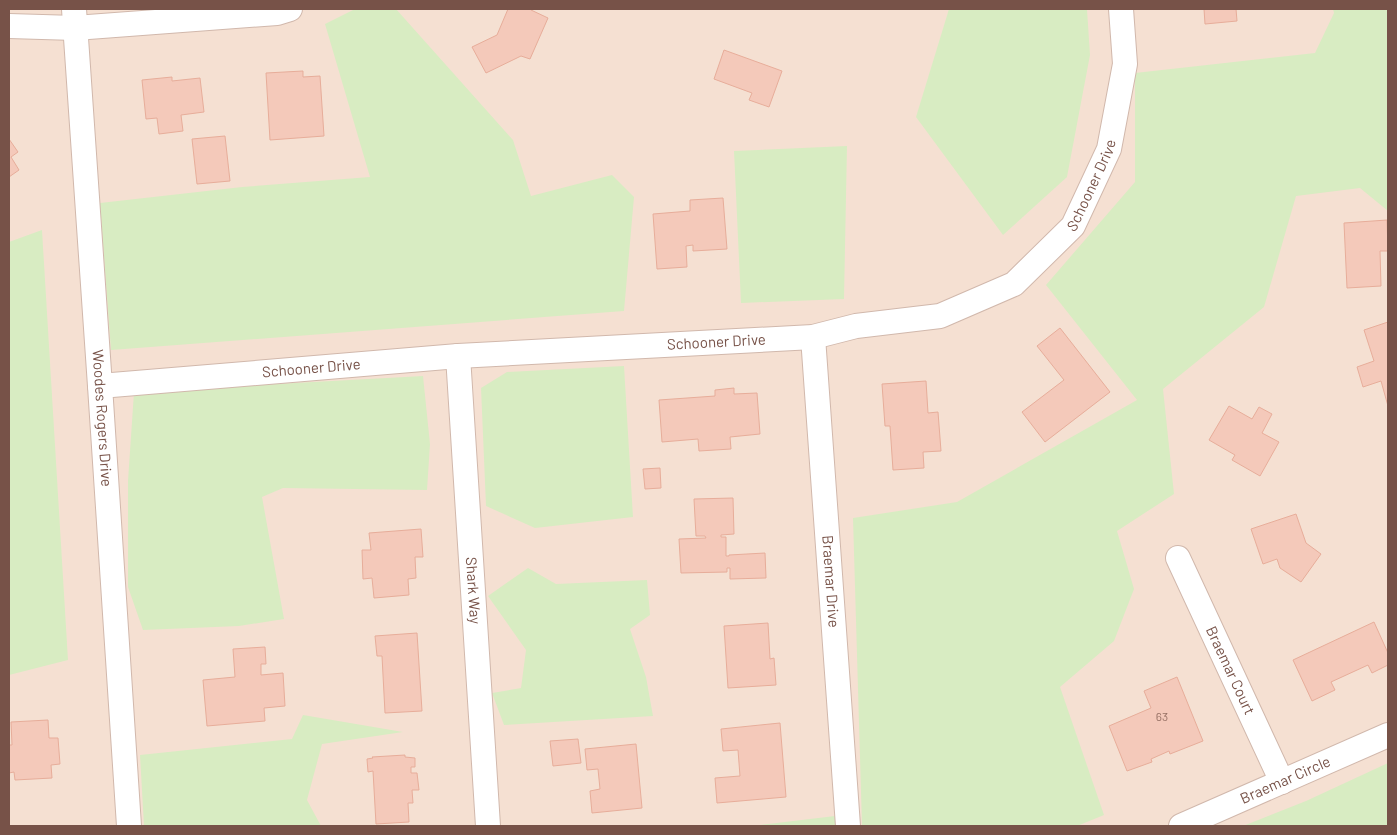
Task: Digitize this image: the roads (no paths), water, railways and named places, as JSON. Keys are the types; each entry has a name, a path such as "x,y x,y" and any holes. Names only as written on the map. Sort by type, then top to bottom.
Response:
{"street":[{"path":"9,26 74,18 277,13 290,9"},
{"name":"Schooner Drive","path":"100,386 458,356 813,337 856,326 940,316 1014,284 1073,226 1109,149 1124,64 1121,9"},
{"name":"Woodes Rogers Drive","path":"74,18 129,826"},
{"name":"Braemar Drive","path":"813,337 848,826"},
{"name":"Shark Way","path":"458,356 488,826"},
{"name":"Braemar Court","path":"1178,558 1282,782"},
{"name":"Braemar Circle","path":"1181,826 1388,735"}]}
